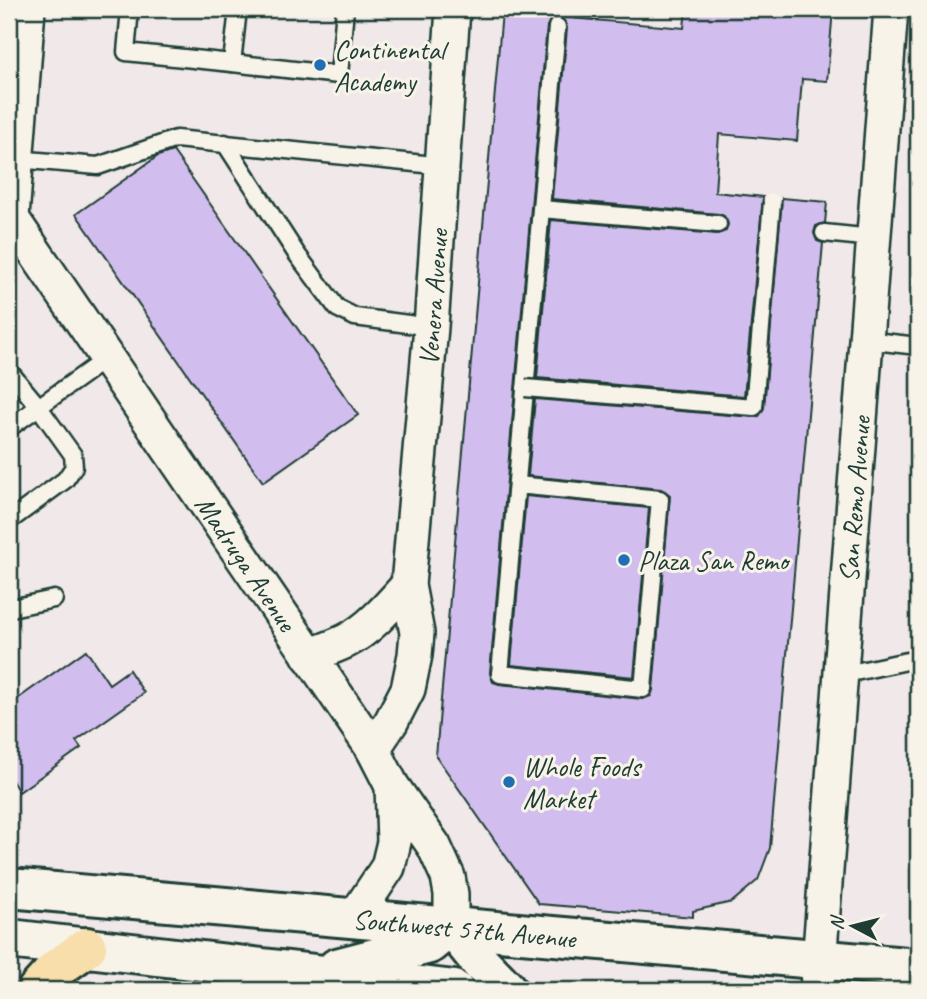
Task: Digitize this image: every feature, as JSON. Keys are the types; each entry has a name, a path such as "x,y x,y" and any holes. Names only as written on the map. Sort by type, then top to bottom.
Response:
{"highway":[{"path":"37,990 56,969 87,947"}],"main road":[{"name":"Southwest 57th Avenue","path":"9,888 451,926 818,974 918,968"},
{"path":"314,974 429,944 451,926 507,990"},
{"path":"9,939 454,990"}],"street":[{"name":"Venera Avenue","path":"373,749 391,722 408,689 413,672 417,633 408,585 444,166 453,9"},
{"name":"San Remo Avenue","path":"818,974 891,9"},
{"path":"10,216 16,159 21,24"},
{"name":"Madruga Avenue","path":"10,216 373,749 392,786 433,846 448,877 451,926"},
{"path":"309,656 347,641 359,633 389,607 408,585"},
{"path":"354,918 388,867 394,842 392,786"}],"lane":[{"path":"130,9 126,52 339,75 345,9"},
{"path":"232,63 238,9"},
{"path":"517,485 660,499 643,689 500,674 557,27"},
{"path":"16,159 98,166 176,139 444,166"},
{"path":"225,143 296,253 337,308 355,317 431,327"},
{"path":"525,388 754,407 772,202"},
{"path":"541,209 719,224"},
{"path":"824,233 873,238"},
{"path":"865,340 918,346"},
{"path":"9,428 107,358"},
{"path":"9,371 73,455 74,467 65,480 9,521"},
{"path":"9,605 11,608 54,599"},
{"path":"841,675 907,661"}],"building":[{"name":"Plaza San Remo","path":"686,9 833,9 827,81 802,79 797,141 719,134 715,192 763,197 744,396 537,378 551,220 717,234 726,231 728,224 724,216 719,214 552,199 567,28 562,18 552,18 547,26 490,673 493,682 499,684 642,699 651,696 670,495 661,489 528,476 535,399 759,416 764,408 782,198 827,202 825,223 816,226 814,233 817,241 823,243 770,848 758,880 732,902 693,911 693,917 539,904 436,756 502,12 684,28"},
{"path":"173,151 358,415 263,482 76,214 158,156"},
{"path":"526,496 649,508 634,677 511,665"},
{"path":"86,650 109,684 129,670 144,693 76,741 81,748 19,792 9,776 9,705"}],"place":[{"name":"Continental Academy","path":"320,65"},
{"name":"Plaza San Remo","path":"624,560"},
{"name":"Whole Foods Market","path":"509,782"}]}
